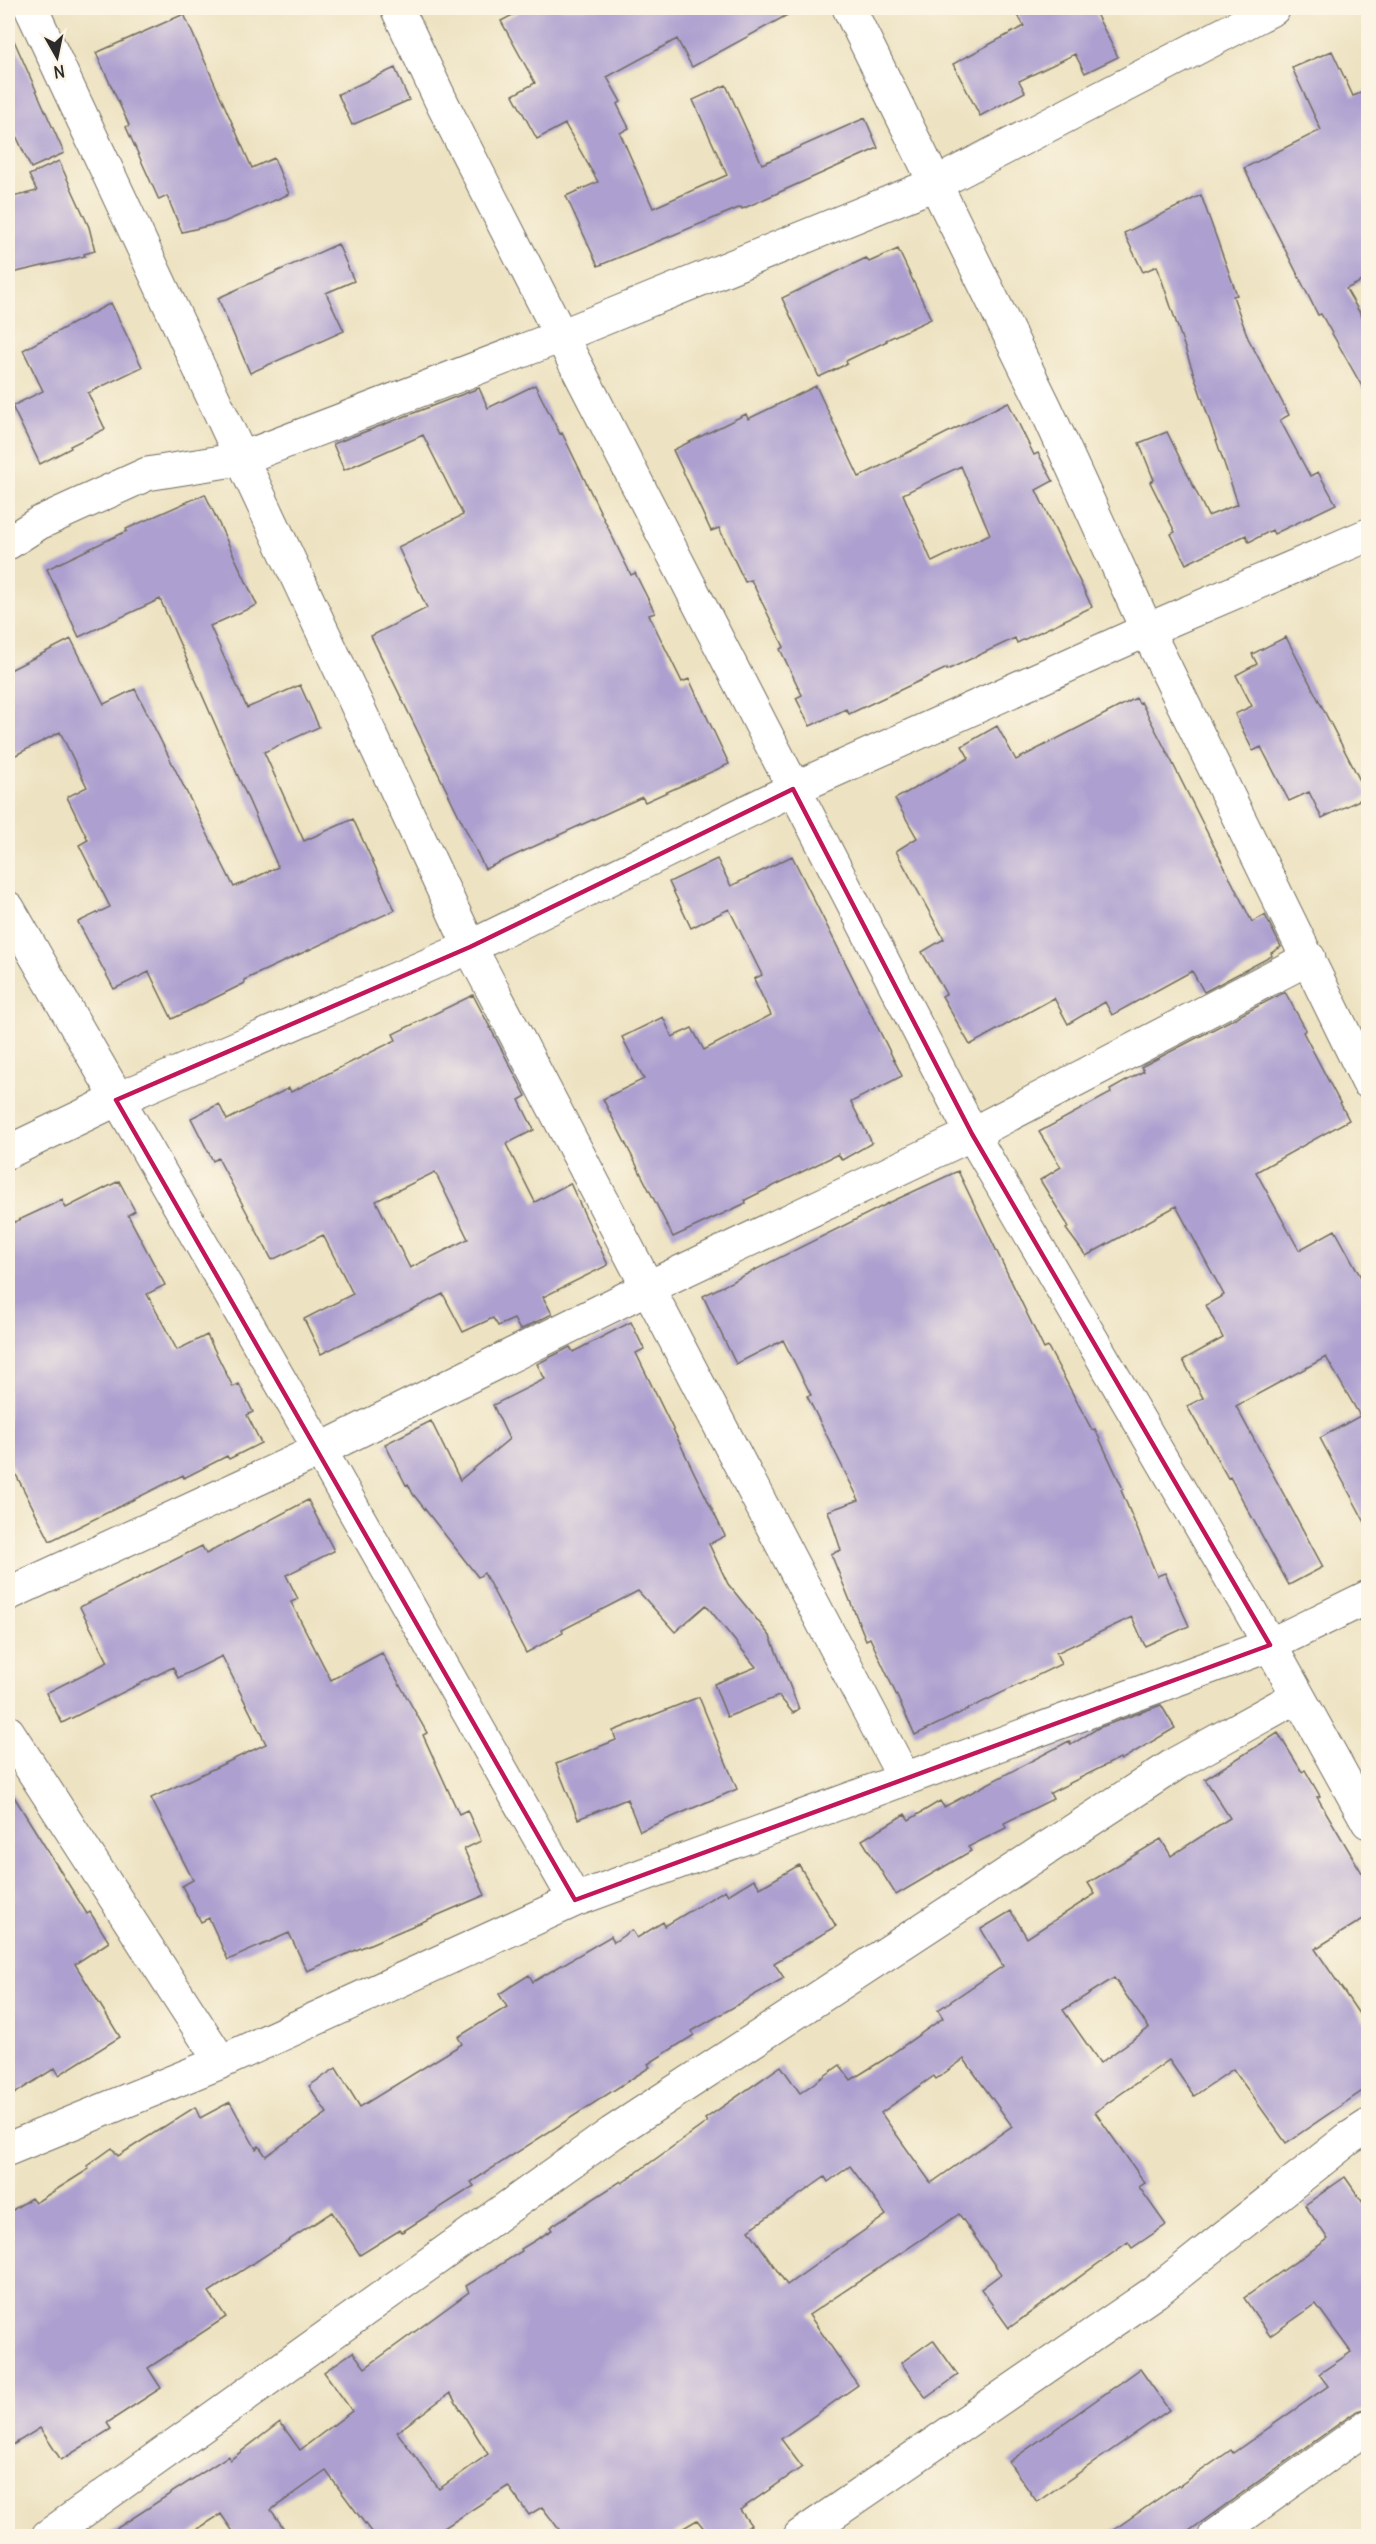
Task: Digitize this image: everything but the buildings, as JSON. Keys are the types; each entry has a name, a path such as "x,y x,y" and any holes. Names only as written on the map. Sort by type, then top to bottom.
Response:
{"street":[{"path":"8,15 29,8 470,947 904,1778"},
{"path":"397,8 443,105 972,1134 1269,1645 1368,1822"},
{"path":"849,8 937,183 1046,409 1147,630 1368,1082"},
{"path":"8,543 39,524 147,474 240,459 561,336 937,183 1274,8"},
{"path":"8,1152 116,1100 470,947 793,789 1147,630 1368,535"},
{"path":"8,908 116,1100 320,1450 575,1900"},
{"path":"8,1594 320,1450 649,1287 972,1134 1309,958"},
{"path":"8,2149 221,2062 575,1900 1269,1645 1368,1597"},
{"path":"48,2536 612,2133 1177,1763 1298,1696"},
{"path":"8,1732 221,2062"},
{"path":"800,2536 1155,2292 1348,2139 1368,2126"},
{"path":"1215,2536 1368,2426"}],"highlighted area":[{"path":"793,789 972,1134 1270,1645 575,1900 116,1100 470,947"}]}
